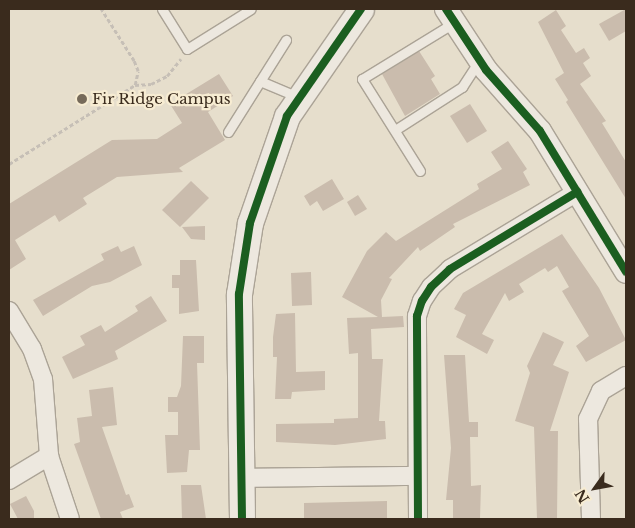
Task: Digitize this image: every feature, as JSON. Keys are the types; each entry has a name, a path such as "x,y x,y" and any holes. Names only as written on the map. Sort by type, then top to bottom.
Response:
{"main road":[{"path":"242,519 238,319 243,258 262,178 298,97 361,9"}],"street":[{"path":"451,15 479,60 536,126 626,272"},
{"path":"418,519 417,316 422,301 430,287 450,270 577,192"},
{"path":"9,311 32,349 43,379 49,456 70,519"},
{"path":"591,519 588,419 601,391 626,376"},
{"path":"9,480 49,456"},
{"path":"241,478 417,476"}],"lane":[{"path":"162,9 187,49 251,9"},
{"path":"420,171 362,79 451,15"},
{"path":"228,132 286,40"},
{"path":"394,130 462,87 479,60"},
{"path":"260,81 298,97"}],"path":[{"path":"101,9 134,61 138,70 135,85"},
{"path":"9,164 135,85 151,84 167,76 187,49"}],"building":[{"path":"626,9 626,31 609,41 599,24"},
{"path":"556,10 566,26 561,30 576,53 584,48 590,58 583,63 591,76 580,84 606,121 602,123 626,162 626,199 566,102 568,100 555,79 564,73 538,22"},
{"path":"419,51 435,76 431,79 440,94 405,116 382,74"},
{"path":"219,74 233,96 208,112 225,140 179,168 183,172 117,177 83,198 87,204 59,222 55,215 15,240 26,259 9,270 9,204 112,140 157,139 182,123 170,104"},
{"path":"470,104 487,131 467,143 450,116"},
{"path":"508,141 527,169 523,172 530,185 453,224 455,227 420,251 418,247 389,278 392,279 381,300 382,317 403,316 404,327 371,329 372,359 383,359 379,421 385,421 386,439 335,445 276,442 276,424 334,423 334,419 358,418 358,353 349,354 347,318 378,317 342,297 367,251 386,232 396,241 479,189 477,184 502,169 491,152"},
{"path":"332,179 344,199 323,211 317,201 310,206 304,196"},
{"path":"191,181 209,198 180,227 162,210"},
{"path":"358,195 367,209 355,216 347,202"},
{"path":"205,226 205,240 191,239 182,227"},
{"path":"562,234 599,288 626,340 586,362 576,346 589,336 562,291 569,287 557,266 548,272 545,268 519,284 524,292 509,301 505,293 482,334 494,340 487,354 456,337 466,315 454,309 463,293"},
{"path":"118,246 121,252 134,246 142,265 110,282 92,286 43,316 33,300 104,260 101,254"},
{"path":"180,260 196,260 199,311 179,314 179,288 172,288 172,275 180,275"},
{"path":"311,272 312,305 292,306 291,273"},
{"path":"151,296 167,321 115,351 118,359 73,379 62,357 85,345 80,336 101,325 105,332 138,311 135,306"},
{"path":"295,313 296,372 325,371 325,390 292,392 291,399 275,399 277,357 273,357 273,337 276,314"},
{"path":"543,332 564,342 553,365 569,372 550,431 558,431 557,519 537,519 534,427 515,421 530,373 527,366"},
{"path":"183,336 204,336 204,363 197,363 200,450 189,450 187,472 167,473 165,435 178,435 178,412 168,412 168,397 177,397 181,386"},
{"path":"444,355 465,355 469,422 478,422 478,437 470,437 471,486 481,485 480,519 453,519 453,500 446,500 451,448"},
{"path":"113,387 117,425 102,427 126,495 129,494 134,507 120,512 123,519 101,519 74,444 80,442 77,418 92,416 89,390"},
{"path":"181,485 201,485 206,519 182,519"},
{"path":"26,496 34,511 34,519 18,519 10,504"},
{"path":"387,501 387,519 304,519 304,503"}],"cycle path":[{"path":"242,519 239,294 250,223 287,116 361,9"},
{"path":"446,9 486,70 540,131 626,272"},
{"path":"418,519 417,316 422,301 431,287 450,269 577,192"}],"place":[{"name":"Fir Ridge Campus","path":"82,99"}]}
